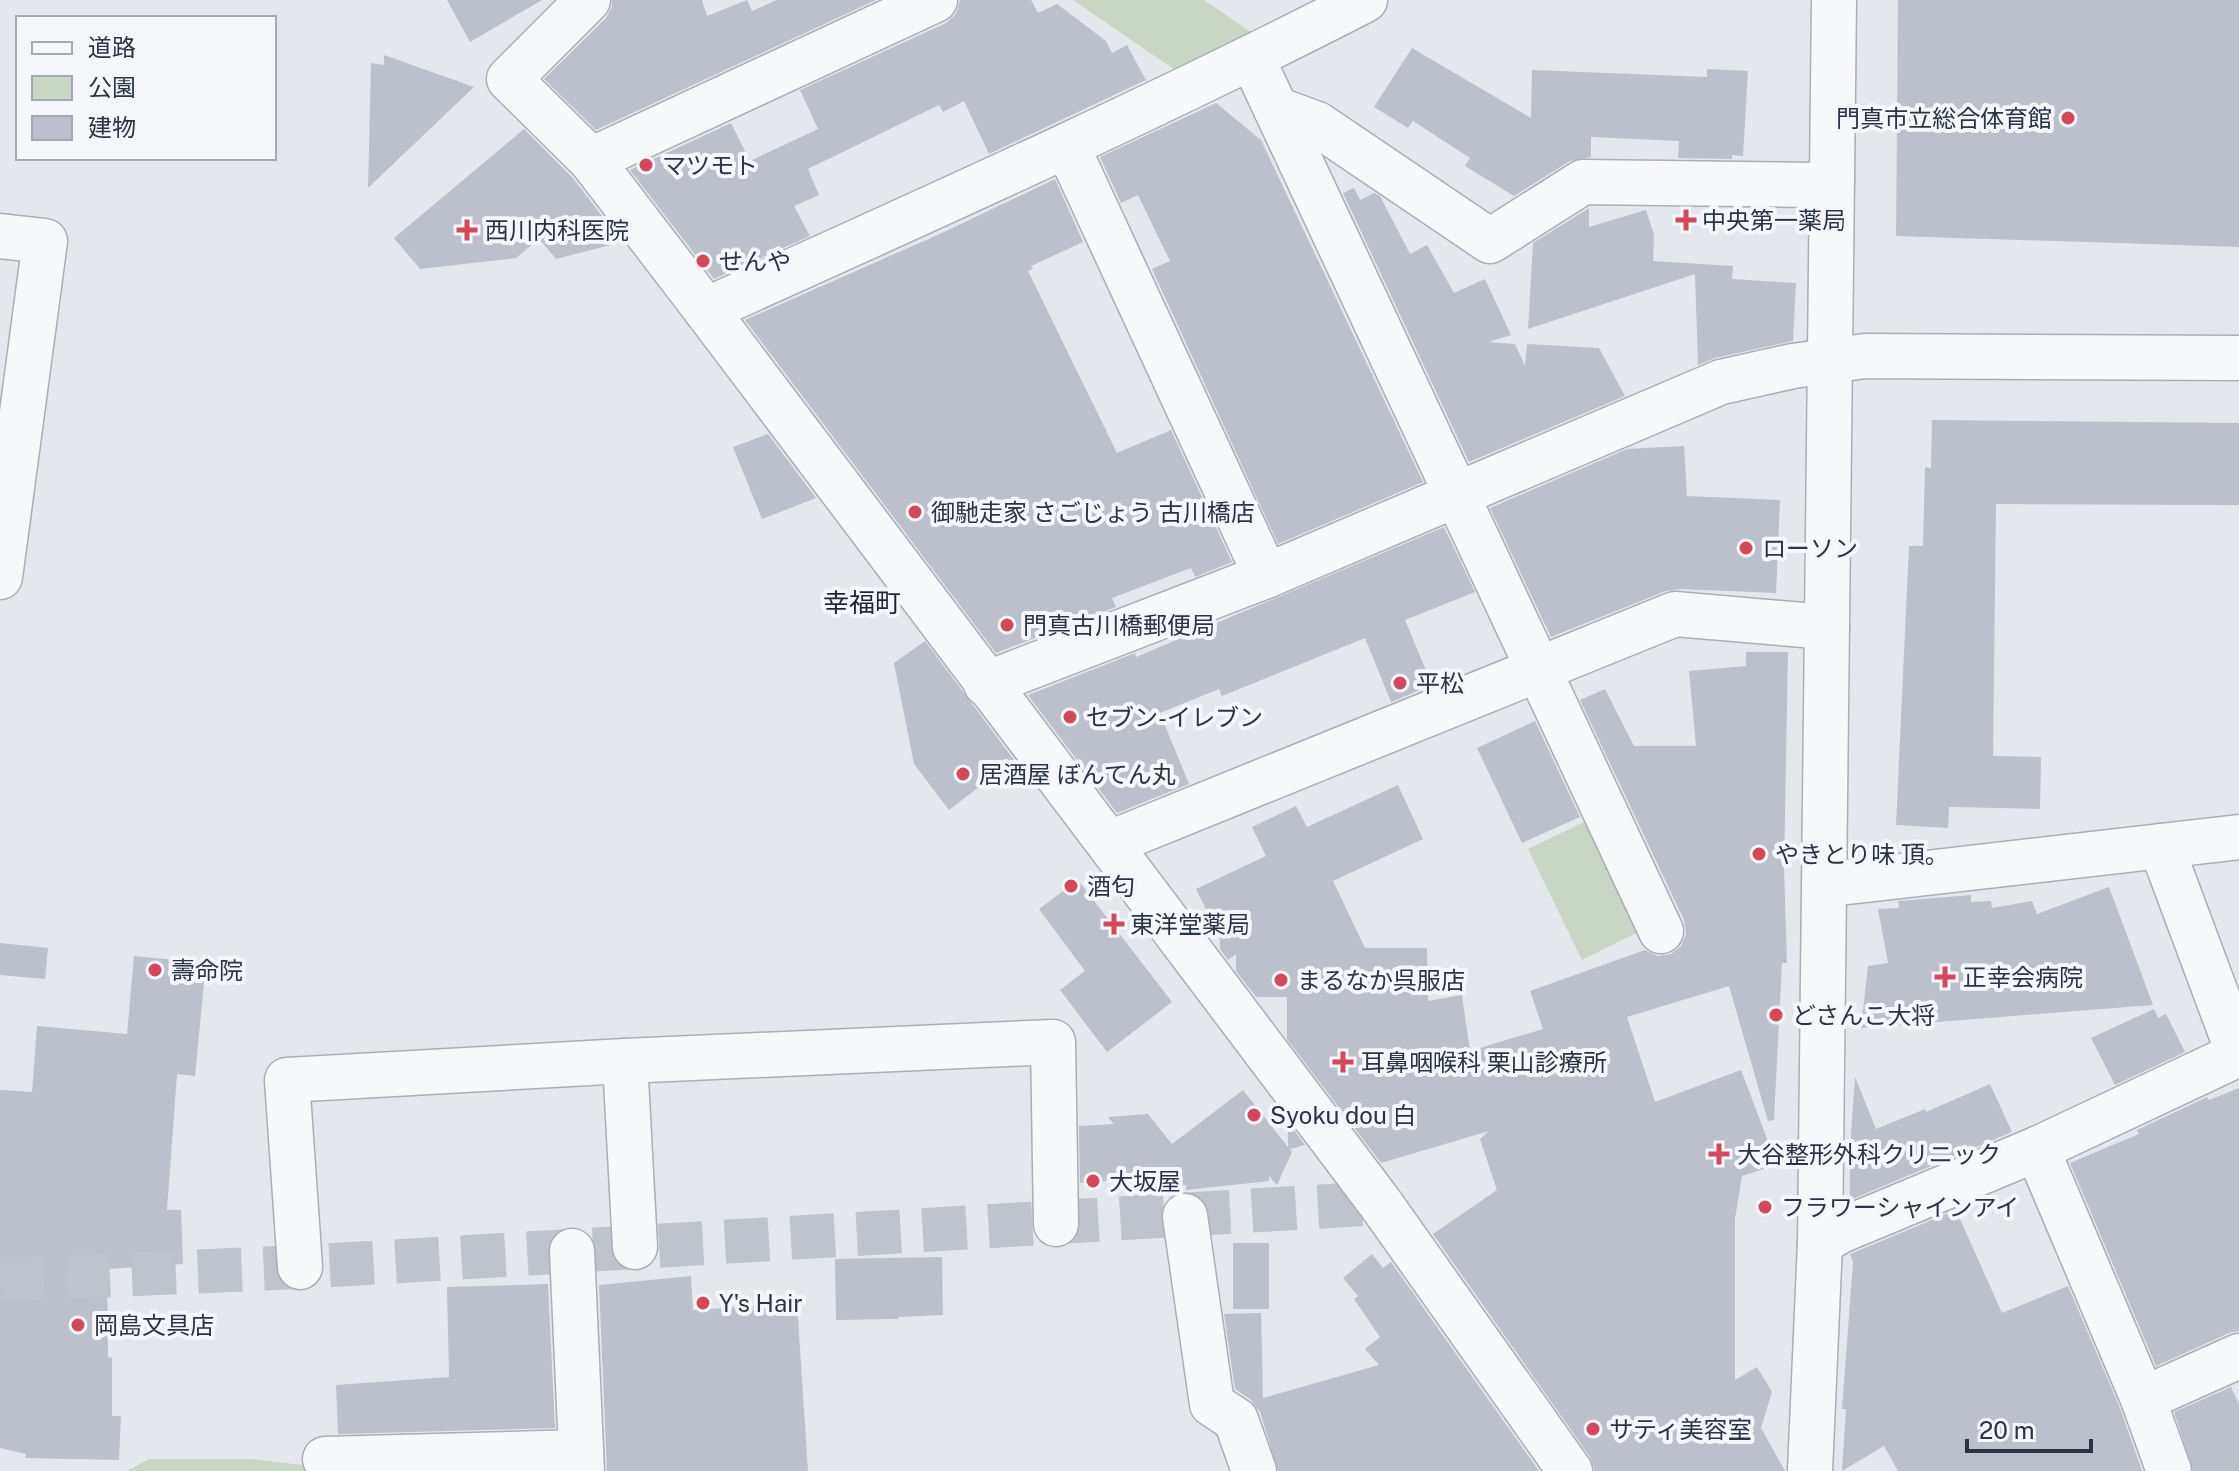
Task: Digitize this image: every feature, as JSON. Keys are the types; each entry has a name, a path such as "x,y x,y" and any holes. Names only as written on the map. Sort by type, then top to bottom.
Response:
{"street":[{"path":"588,0 509,79 591,160 706,310 1380,1203 1570,1471"},
{"path":"591,160 935,0"},
{"path":"706,310 1067,146 1365,0"},
{"path":"1810,1471 1820,1243 1834,0"},
{"path":"1252,58 1661,931"},
{"path":"1276,109 1317,124 1490,241 1583,182 1809,185 1832,181"},
{"path":"1067,146 1266,576"},
{"path":"0,236 45,241 0,577"},
{"path":"986,684 1266,576 1721,382 1793,366 1865,356 2239,358"},
{"path":"1110,843 1675,614 1827,627"},
{"path":"1848,882 2239,837"},
{"path":"1820,1243 1840,1231 2037,1149 2239,1054 2161,846"},
{"path":"300,1267 287,1080 1053,1042 1056,1224"},
{"path":"625,1061 635,1247"},
{"path":"2037,1149 2143,1399 2169,1471"},
{"path":"1185,1216 1212,1404 1236,1420 1254,1471"},
{"path":"325,1459 582,1462 572,1251"},
{"path":"2143,1399 2239,1356"}],"green space":[{"path":"1073,0 1204,0 1261,39 1181,74"},
{"path":"1588,820 1642,930 1582,960 1528,849"},
{"path":"149,1459 251,1459 311,1466 311,1471 127,1471"}],"building":[{"path":"447,0 542,0 470,42"},
{"path":"612,0 702,0 707,16 747,0 752,11 777,0 876,0 596,130 544,79 606,18"},
{"path":"960,0 1031,0 1038,13 1057,4 1106,41 1112,53 1127,45 1146,80 989,154 964,101 943,112 939,105 808,169 819,195 794,206 810,236 714,279 630,170 731,123 750,161 818,129 800,90 946,23 956,14"},
{"name":"門真市立総合体育館","path":"1898,0 2239,0 2239,247 1896,236"},
{"path":"1412,48 1531,118 1532,70 1707,77 1707,69 1748,71 1743,156 1732,155 1732,159 1678,158 1679,141 1591,137 1591,157 1570,161 1514,196 1465,166 1470,158 1413,121 1408,128 1374,107"},
{"path":"384,55 474,87 368,188 371,63 384,65"},
{"path":"1216,103 1261,140 1423,482 1278,544 1152,269 1170,261 1138,195 1121,203 1100,157"},
{"path":"524,129 572,177 622,242 556,259 539,239 516,258 420,269 394,238"},
{"path":"1055,179 1083,242 1031,266 1033,269 1028,271 1117,453 1171,430 1232,562 1195,577 1191,568 1112,598 1116,607 996,653 745,320"},
{"path":"1354,188 1360,200 1374,193 1380,196 1410,254 1427,245 1454,293 1485,279 1511,335 1488,342 1515,344 1525,366 1527,344 1599,348 1625,396 1469,462 1343,193"},
{"path":"1589,208 1589,227 1646,210 1654,235 1653,261 1733,266 1732,279 1796,283 1793,341 1715,358 1698,365 1695,274 1528,329 1533,243"},
{"path":"1932,420 2239,423 2239,505 1996,504 1993,756 2041,757 2040,809 1949,807 1948,828 1896,825 1909,546 1923,546 1925,467 1931,468"},
{"path":"768,434 816,498 762,519 733,447"},
{"path":"1684,446 1687,496 1780,500 1776,593 1666,591 1551,637 1490,508 1627,449"},
{"path":"1444,527 1475,592 1405,620 1432,685 1391,702 1365,638 1222,696 1219,689 1160,713 1189,784 1117,813 1028,695 1135,653 1136,657"},
{"path":"925,641 1014,760 949,810 914,764 894,663"},
{"path":"1746,652 1788,652 1784,868 1787,963 1782,963 1774,1120 1768,1121 1729,986 1627,1017 1655,1102 1741,1070 1777,1165 1742,1176 1735,1219 1735,1380 1757,1367 1772,1392 1761,1428 1785,1471 1595,1471 1590,1457 1433,1234 1497,1190 1480,1139 1489,1131 1381,1163 1287,1039 1287,997 1256,997 1236,971 1236,954 1228,960 1220,949 1220,938 1196,889 1266,856 1252,827 1296,806 1307,827 1398,785 1423,839 1333,881 1365,948 1427,948 1428,1001 1462,995 1470,1051 1543,1029 1530,991 1645,950 1658,956 1671,954 1681,946 1686,934 1684,920 1580,700 1605,689 1634,746 1696,746 1689,671 1746,666"},
{"path":"1535,721 1580,817 1522,843 1477,748"},
{"path":"1078,880 1172,1002 1107,1052 1060,990 1085,971 1039,909"},
{"path":"2109,887 2153,1005 1861,1028 1868,966 1888,963 1878,909 1899,908 1898,901 1971,895 1971,902 1991,901 1992,908 2032,901 2037,914"},
{"path":"0,943 48,948 45,979 0,975"},
{"path":"134,956 206,963 195,1076 177,1074 167,1210 181,1210 183,1264 107,1269 112,1416 121,1416 119,1460 25,1458 26,1454 0,1448 0,1090 32,1092 37,1026 127,1034"},
{"path":"2154,1009 2158,1018 2166,1014 2185,1052 2115,1085 2091,1038"},
{"path":"1855,1077 1876,1129 1925,1109 1926,1112 1990,1084 2012,1132 1850,1200"},
{"path":"2239,1088 2239,1331 2156,1366 2070,1163 2139,1134 2137,1130 2207,1097 2209,1100"},
{"path":"1243,1090 1288,1147 1288,1122 1305,1145 1290,1149 1292,1152 1277,1185 1269,1176 1269,1181 1186,1190 1186,1185 1122,1191 1121,1180 1080,1183 1079,1126 1114,1124 1108,1117 1148,1114 1172,1144"},
{"path":"1956,1210 2002,1313 2068,1286 2120,1408 2142,1471 1898,1471 1884,1446 1842,1471 1846,1409 1842,1409 1853,1262 1850,1254"},
{"path":"1233,1243 1269,1243 1269,1309 1233,1309"},
{"path":"1372,1254 1383,1268 1391,1262 1539,1471 1278,1471 1260,1412 1250,1399 1235,1389 1224,1314 1261,1313 1263,1398 1379,1365 1365,1349 1380,1337 1354,1299 1358,1296 1343,1278"},
{"path":"942,1257 943,1315 836,1320 835,1259"},
{"path":"691,1276 693,1310 797,1303 808,1471 607,1471 599,1285"},
{"path":"548,1284 555,1428 338,1434 336,1385 449,1377 447,1287"},
{"path":"2231,1387 2239,1404 2239,1471 2193,1471 2174,1412"}],"tunnel":[{"path":"0,1280 300,1267 1380,1203"}],"place":[{"name":"門真市立総合体育館","path":"2068,118"},
{"name":"マツモト","path":"646,165"},
{"name":"中央第一薬局","path":"1686,220"},
{"name":"西川内科医院","path":"467,230"},
{"name":"せんや","path":"703,261"},
{"name":"御馳走家 さごじょう 古川橋店","path":"915,512"},
{"name":"ローソン","path":"1746,548"},
{"name":"門真古川橋郵便局","path":"1007,625"},
{"name":"平松","path":"1400,683"},
{"name":"セブン-イレブン","path":"1070,717"},
{"name":"居酒屋 ぼんてん丸","path":"963,774"},
{"name":"やきとり味 頂。","path":"1759,854"},
{"name":"酒匂","path":"1071,886"},
{"name":"東洋堂薬局","path":"1114,924"},
{"name":"壽命院","path":"155,970"},
{"name":"正幸会病院","path":"1945,977"},
{"name":"まるなか呉服店","path":"1281,980"},
{"name":"どさんこ大将","path":"1776,1015"},
{"name":"耳鼻咽喉科 栗山診療所","path":"1343,1062"},
{"name":"Syoku dou 白","path":"1254,1115"},
{"name":"大谷整形外科クリニック","path":"1719,1154"},
{"name":"大坂屋","path":"1093,1181"},
{"name":"フラワーシャインアイ","path":"1765,1207"},
{"name":"Y's Hair","path":"703,1303"},
{"name":"岡島文具店","path":"78,1325"},
{"name":"サティ美容室","path":"1593,1429"}],"district":[{"name":"幸福町","path":"862,602"}]}
